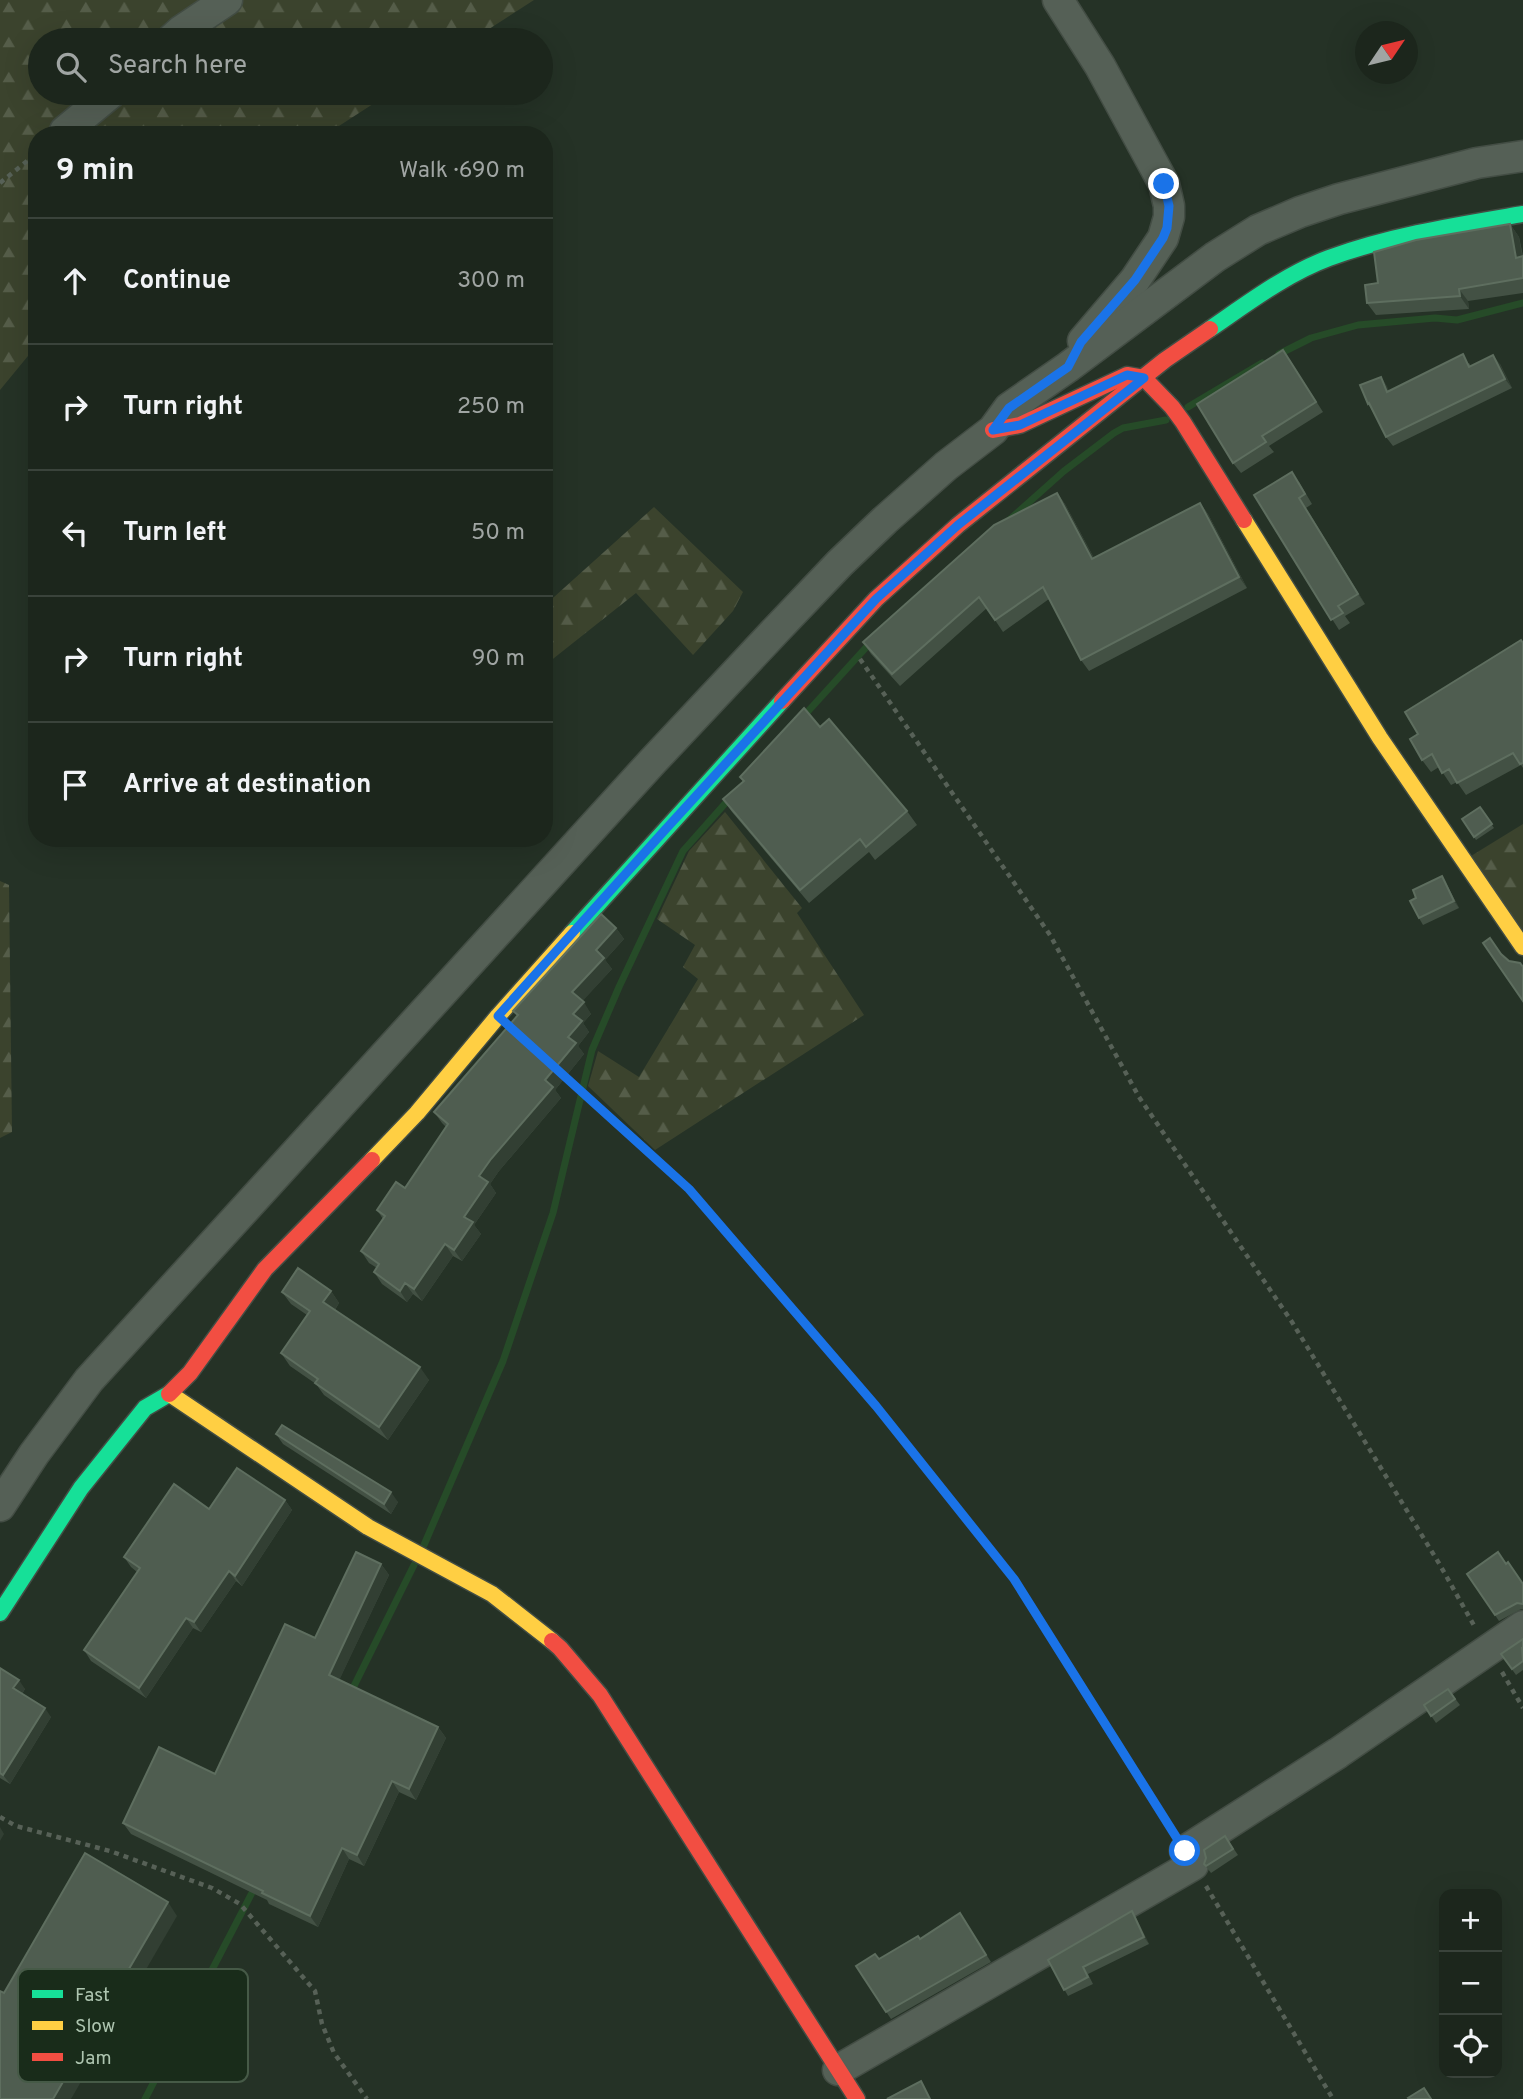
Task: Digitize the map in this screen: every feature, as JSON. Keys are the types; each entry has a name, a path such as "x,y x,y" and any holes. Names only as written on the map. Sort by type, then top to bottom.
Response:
{"street":[{"path":"186,28 228,0"},
{"path":"1058,0 1100,66 1164,184 1169,206 1163,238 1135,280 1081,342 1068,367"},
{"path":"71,126 96,105"},
{"path":"0,1506 34,1454 89,1380 653,761 849,555 946,466 993,430 1009,408 1215,257 1269,225 1339,199 1409,179 1477,163 1523,156"},
{"path":"0,1614 81,1488 145,1408 170,1394 190,1373 265,1269 417,1113 498,1016 876,599 958,525 1165,360 1278,283 1328,258 1420,231 1523,214"},
{"path":"993,430 1020,425 1127,375 1144,378 1183,422 1380,738 1523,947"},
{"path":"170,1394 368,1527 492,1594 559,1648 600,1695 857,2099"},
{"path":"838,2070 1189,1858 1523,1626"}],"path":[{"path":"0,183 28,160"},
{"path":"862,662 1050,935 1139,1097 1292,1322 1440,1565 1523,1708"},
{"path":"554,1067 689,1189 876,1406 1005,1568 1189,1858 1333,2099"},
{"path":"0,1817 16,1826 110,1851 212,1888 240,1904 315,1991 322,2024 334,2053 367,2099"}],"green space":[{"path":"0,0 534,0 491,28 28,28 28,105 371,105 339,126 28,126 28,356 0,390"},
{"path":"654,507 743,592 733,611 693,655 636,593 553,659 553,598"},
{"path":"725,812 802,908 797,913 864,1015 655,1150 588,1086 598,1051 639,1077 698,979 683,967 695,945 657,919 689,851"},
{"path":"1523,824 1523,931 1471,856"},
{"path":"0,881 9,885 12,1132 0,1138"}],"building":[{"path":"1510,224 1516,258 1523,256 1523,278 1459,289 1460,296 1367,303 1365,285 1378,283 1374,252 1416,240"},
{"path":"1283,350 1316,402 1262,436 1266,442 1233,463 1197,404"},
{"path":"1463,354 1469,367 1493,355 1505,379 1386,437 1360,385 1381,377 1387,392"},
{"path":"1292,472 1305,494 1299,498 1358,594 1338,606 1343,613 1331,620 1254,495"},
{"path":"1057,493 1092,559 1200,503 1239,577 1081,660 1043,587 995,620 979,597 892,674 863,642 994,525"},
{"path":"1521,640 1523,763 1520,764 1513,753 1457,783 1449,769 1442,773 1432,754 1422,760 1410,739 1418,734 1405,712"},
{"path":"804,708 820,727 829,719 907,811 866,847 860,839 800,890 723,799 744,781 740,777"},
{"path":"1480,807 1492,824 1474,837 1462,819"},
{"path":"1442,876 1454,901 1419,918 1410,901 1416,898 1413,890"},
{"path":"601,914 616,928 596,950 604,958 572,992 584,1002 573,1014 582,1021 568,1037 576,1043 545,1080 553,1087 479,1176 488,1182 464,1217 473,1222 454,1250 445,1244 414,1289 405,1283 400,1291 374,1272 379,1264 361,1251 385,1216 377,1210 396,1182 405,1188 448,1124 434,1112 518,1015 513,1011"},
{"path":"1490,938 1501,954 1523,967 1523,1001 1483,943"},
{"path":"298,1268 331,1291 323,1302 420,1367 379,1427 315,1383 318,1379 281,1353 310,1311 282,1292"},
{"path":"282,1425 391,1492 384,1504 276,1434"},
{"path":"237,1468 285,1500 235,1576 229,1571 194,1622 186,1618 139,1688 84,1650 140,1568 124,1557 174,1484 209,1509"},
{"path":"356,1552 381,1564 329,1675 438,1727 409,1789 392,1781 357,1855 342,1848 310,1916 123,1823 159,1747 215,1774 285,1624 315,1638"},
{"path":"1498,1552 1523,1584 1523,1604 1517,1603 1495,1615 1467,1574"},
{"path":"1523,1639 1523,1661 1512,1669 1501,1654"},
{"path":"0,1668 19,1680 13,1688 45,1708 3,1775 0,1773"},
{"path":"1448,1689 1455,1699 1431,1716 1424,1705"},
{"path":"1225,1836 1233,1849 1206,1866 1204,1850"},
{"path":"85,1853 168,1902 129,1969 18,1969 18,2082 63,2082 53,2099 0,2099 0,1991 4,1993"},
{"path":"1132,1911 1144,1937 1083,1967 1088,1977 1064,1990 1048,1960"},
{"path":"960,1913 986,1955 886,2012 856,1966 875,1954 879,1959 918,1936 920,1939"},
{"path":"921,2081 930,2099 887,2099"},
{"path":"1424,2088 1431,2099 1408,2098"}],"waterway":[{"path":"1279,354 1311,338 1358,325 1435,318 1457,320 1523,303"},
{"path":"1188,407 1262,363"},
{"path":"1008,521 1064,471 1114,433 1123,428 1166,420"},
{"path":"801,719 871,642"},
{"path":"424,1545 503,1361 553,1213 592,1050 683,851 730,798"},
{"path":"351,1692 414,1565"},
{"path":"212,1969 256,1885"},
{"path":"145,2099 154,2082"}],"traffic: fast":[{"path":"1210,329 1282,281 1329,258 1401,237 1523,214"},
{"path":"572,933 782,701"},
{"path":"0,1613 81,1488 145,1408 169,1394"}],"traffic: slow":[{"path":"1244,520 1380,738 1523,947"},
{"path":"372,1160 417,1113 572,933"},
{"path":"170,1394 368,1527 492,1594 552,1641"}],"traffic: jam":[{"path":"782,701 876,599 958,525 1165,360 1210,329"},
{"path":"993,430 1020,425 1127,375 1144,378 1183,422 1244,520"},
{"path":"169,1394 190,1373 265,1269 372,1160"},
{"path":"552,1641 600,1695 857,2099"}],"route":[{"path":"1164,184 1169,206 1167,228 1135,280 1081,342 1068,367 1009,408 993,430 1020,425 1127,375 1144,378 958,525 876,599 498,1016 689,1189 876,1406 1014,1579 1185,1851"}]}
